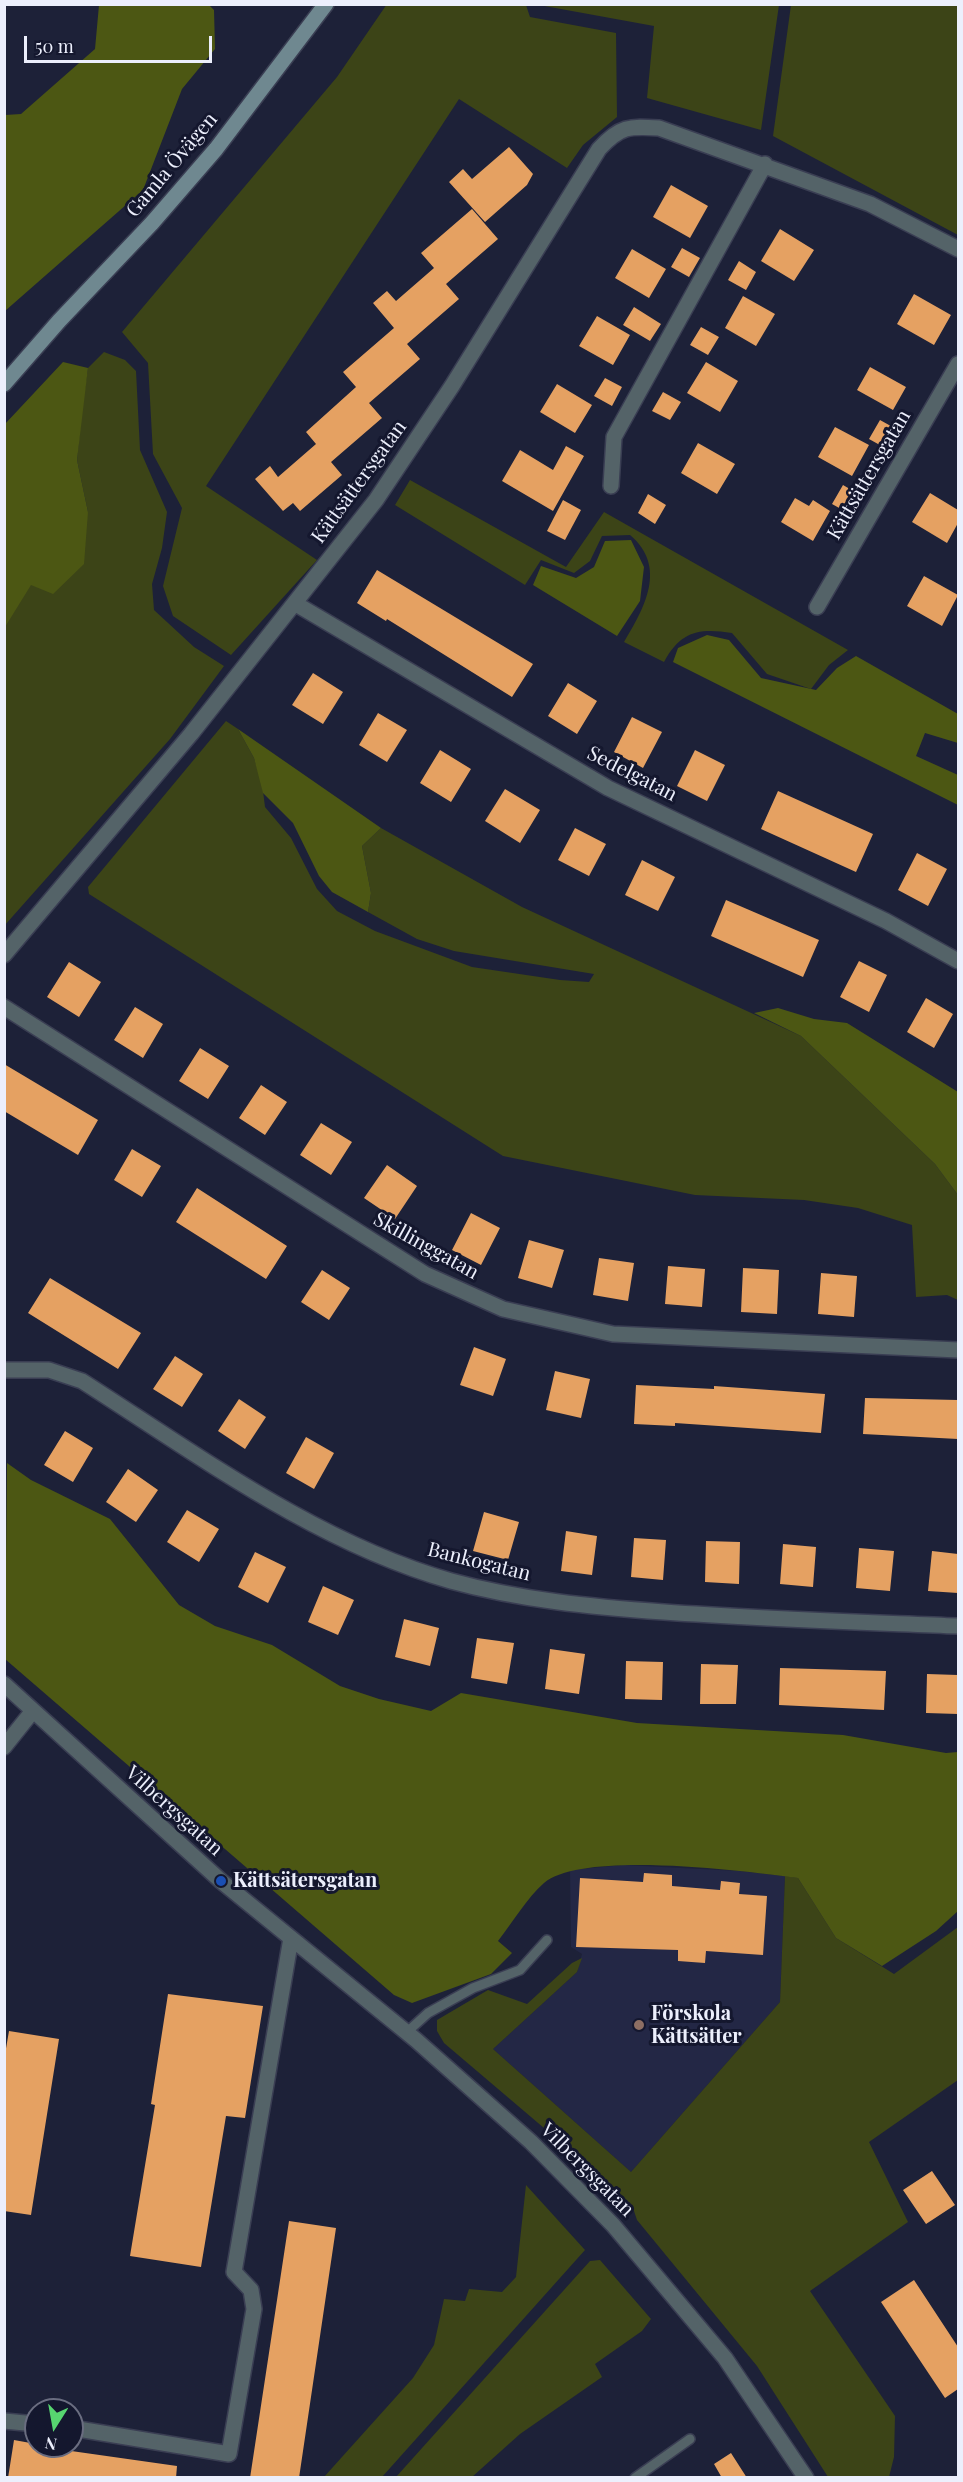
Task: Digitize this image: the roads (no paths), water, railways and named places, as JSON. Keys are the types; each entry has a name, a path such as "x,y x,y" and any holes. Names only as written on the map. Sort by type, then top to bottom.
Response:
{"main road":[{"name":"Gamla Övägen","path":"4,384 152,223 216,149 326,4"},
{"name":"Gamla Övägen","path":"4,374 41,344"}],"street":[{"name":"Kättsättersgatan","path":"4,955 191,734 296,604 400,467 599,149 613,134 632,126 659,128 765,164 870,204 958,249"},
{"path":"611,486 614,437 765,164"},
{"name":"Kättsättersgatan","path":"817,607 958,364"},
{"name":"Sedelgatan","path":"296,604 609,788 886,921 958,961"},
{"name":"Skillinggatan","path":"4,1007 425,1274 442,1284 503,1309 613,1334 666,1339 958,1350"},
{"name":"Bankogatan","path":"4,1370 49,1370 82,1382 310,1522 351,1542 452,1581 529,1597 599,1607 713,1616 958,1626"},
{"name":"Vilbergsgatan","path":"4,1684 32,1712 221,1881 406,2033 531,2142 613,2225 725,2358 806,2478"},
{"path":"4,1747 32,1712"},
{"path":"84,2430 229,2454 254,2309 251,2290 234,2272 291,1938"},
{"path":"4,2421 24,2423"}],"lane":[{"path":"406,2033 428,2013 455,1998 520,1970 547,1940"},
{"path":"635,2478 690,2439"}],"place":[{"name":"Kättsätersgatan","path":"221,1881"},
{"name":"Förskola Kättsätter","path":"639,2025"}]}
